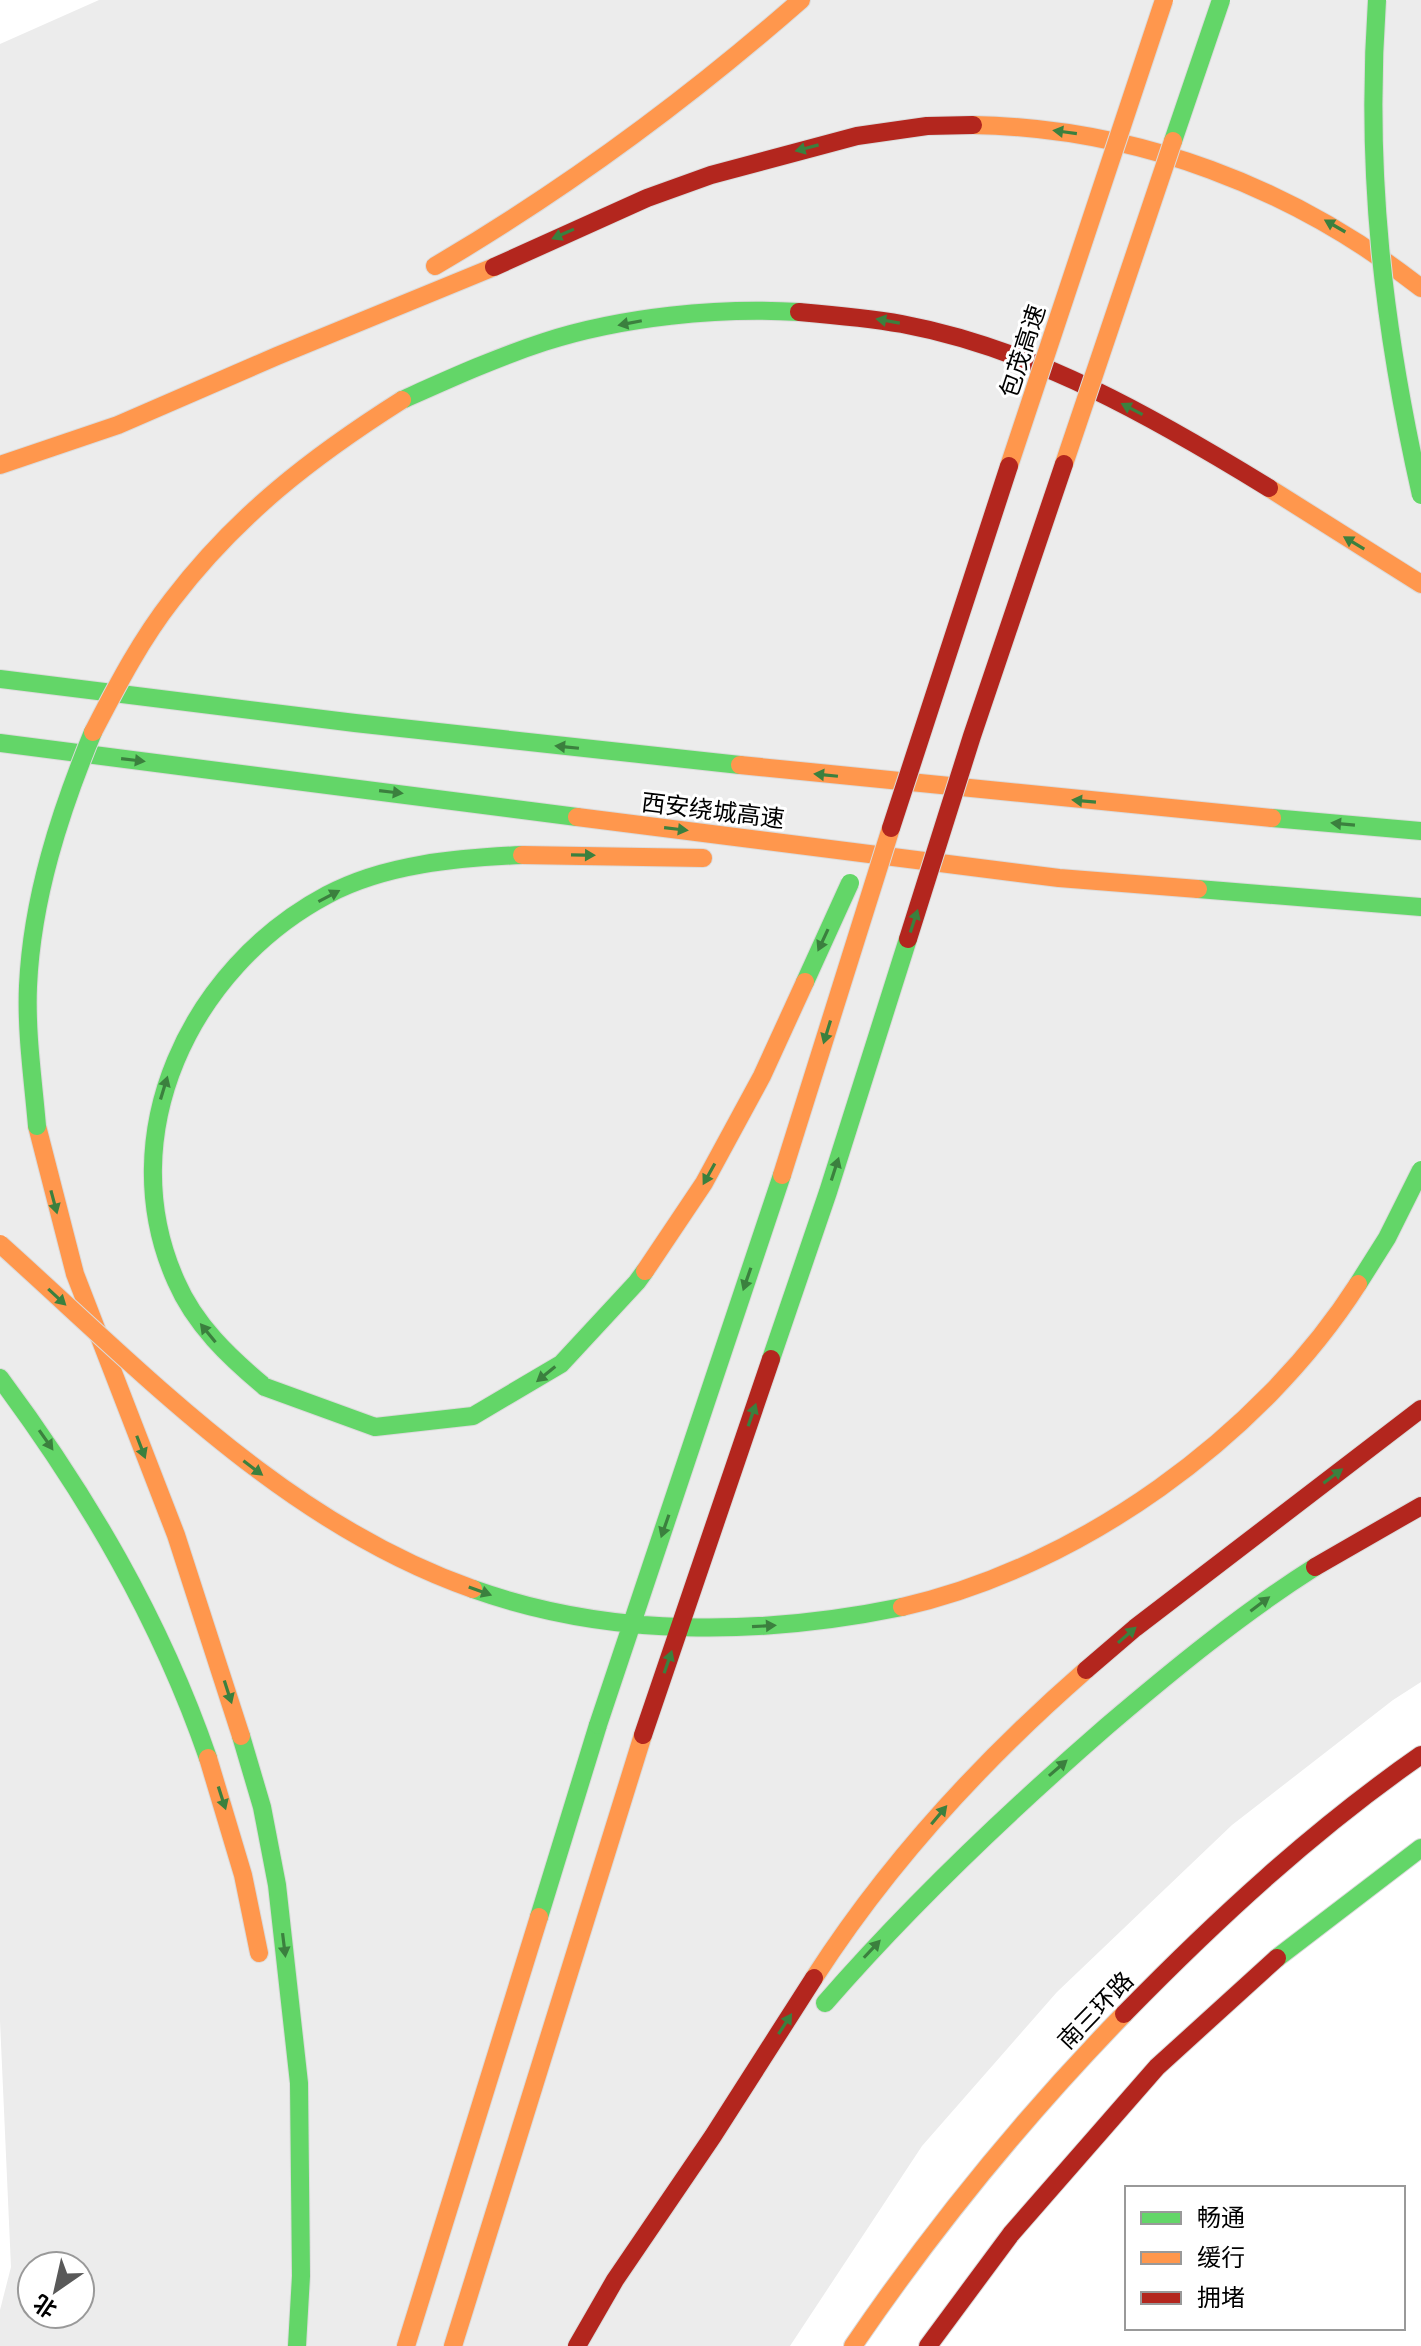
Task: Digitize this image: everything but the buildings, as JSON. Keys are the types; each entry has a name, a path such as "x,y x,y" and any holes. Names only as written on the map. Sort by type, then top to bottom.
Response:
{"highway":[{"path":"274,357 492,233 575,178 671,108 801,0"},
{"name":"包茂高速","path":"926,717 1164,0"},
{"path":"453,2346 643,1735 828,1192 972,736 1221,0"},
{"path":"1377,0 1373,48 1373,167 1382,265 1400,396 1421,495"},
{"path":"0,465 94,434 482,273 565,233 674,187 836,140 895,129 960,125 1018,126 1125,144 1235,177 1335,225 1380,254 1421,288"},
{"path":"297,2346 299,2083 277,1885 262,1807 225,1680 176,1535 75,1274 55,1206 37,1126 28,1026 28,986 35,925 53,834 85,745 120,675 169,602 238,524 284,481 353,429 402,400 539,344 640,321 731,311 772,310 863,316 977,342 1012,354 1120,402 1199,446 1421,584"},
{"name":"西安绕城高速","path":"0,679 718,764 1421,831"},
{"path":"715,858 466,859 391,873 360,881 307,908 267,937 228,975 185,1038 165,1083 153,1138 150,1191 158,1238 166,1261 189,1306 221,1348 265,1387 312,1411 354,1424 393,1429 464,1418 501,1404 531,1387 599,1328 658,1254 708,1177 769,1058 926,717"},
{"path":"406,2346 598,1725 781,1179 926,717"},
{"name":"西安绕城高速","path":"0,743 981,869 1421,907"},
{"path":"777,860 981,869"},
{"path":"0,1244 132,1367 223,1445 293,1497 395,1557 490,1595 588,1618 663,1627 754,1627 850,1617 989,1580 1083,1535 1172,1480 1245,1420 1312,1347 1370,1268 1392,1231 1421,1170"},
{"path":"0,1378 78,1488 139,1594 165,1647 188,1701 227,1814 243,1873 263,1975"},
{"path":"577,2346 615,2280 713,2136 847,1927 951,1801 1068,1686 1135,1628 1421,1409"},
{"path":"713,2136 865,1956 981,1837 1116,1718 1270,1597 1358,1541 1421,1506"},
{"name":"南三环路","path":"853,2346 944,2217 1006,2142 1141,1997 1301,1847 1421,1755"},
{"path":"928,2346 1011,2234 1157,2067 1289,1948 1421,1848"},
{"path":"281,2114 295,2225 299,2307"}],"shaded area":[{"path":"99,0 1421,0 1421,1682 1393,1700 1232,1825 1057,1992 922,2146 790,2346 0,2346 0,2310 11,2267 0,2021 0,44"}],"traffic: fast":[{"path":"1173,141 1221,0"},
{"path":"1377,0 1373,126 1380,249 1396,371 1421,495"},
{"path":"402,400 526,348 605,326 703,313 799,312"},
{"path":"0,679 355,723 740,765"},
{"path":"37,1126 28,1004 35,920 59,824 93,732"},
{"path":"0,743 577,817"},
{"path":"1272,818 1421,831"},
{"path":"265,1387 226,1352 193,1312 176,1281 158,1225 153,1169 159,1114 176,1061 202,1011 236,966 279,927 327,895 373,876 422,864 522,855"},
{"path":"805,982 850,883"},
{"path":"1198,889 1421,907"},
{"path":"771,1359 828,1192 908,939"},
{"path":"1358,1284 1387,1238 1421,1170"},
{"path":"598,1725 782,1175"},
{"path":"265,1387 375,1427 473,1416 561,1364 645,1271"},
{"path":"0,1378 62,1467 119,1560 167,1656 208,1758"},
{"path":"825,2003 926,1894 1070,1759 1208,1643 1315,1567"},
{"path":"473,1589 578,1617 686,1627 795,1623 902,1607"},
{"path":"539,1917 598,1725"},
{"path":"241,1736 262,1807 277,1885 299,2083 301,2276 297,2346"},
{"path":"1277,1958 1421,1848"}],"traffic: slow":[{"path":"435,266 484,237 624,142 714,73 801,0"},
{"path":"1009,466 1164,0"},
{"path":"973,125 1034,129 1094,138 1153,151 1210,170 1320,220 1372,252 1421,288"},
{"path":"1064,464 1173,141"},
{"path":"0,465 118,425 494,267"},
{"path":"93,732 150,631 197,569 223,541 307,466 402,400"},
{"path":"1269,488 1421,584"},
{"path":"740,765 1272,818"},
{"path":"577,817 1059,878 1198,889"},
{"path":"782,1175 891,828"},
{"path":"522,855 703,858"},
{"path":"645,1271 704,1183 762,1076 805,982"},
{"path":"37,1126 75,1274 176,1535 241,1736"},
{"path":"0,1244 164,1393 279,1485 340,1526 405,1561 473,1589"},
{"path":"902,1607 968,1588 1034,1561 1098,1528 1160,1488 1217,1443 1270,1393 1318,1340 1358,1284"},
{"path":"814,1978 873,1894 940,1814 1011,1740 1086,1670"},
{"path":"453,2346 643,1735"},
{"path":"208,1758 243,1875 259,1953"},
{"path":"406,2346 539,1917"},
{"path":"853,2346 915,2258 981,2174 1124,2014"}],"traffic: jam":[{"path":"494,267 647,198 711,175 857,136 927,126 973,125"},
{"path":"799,312 902,324 999,350 1093,389 1182,436 1269,488"},
{"path":"908,939 972,736 1064,464"},
{"path":"891,828 1009,466"},
{"path":"643,1735 771,1359"},
{"path":"1086,1670 1135,1628 1421,1409"},
{"path":"1315,1567 1421,1506"},
{"path":"1124,2014 1266,1877 1342,1814 1421,1755"},
{"path":"928,2346 1011,2234 1157,2067 1277,1958"},
{"path":"577,2346 615,2280 713,2136 814,1978"}]}
